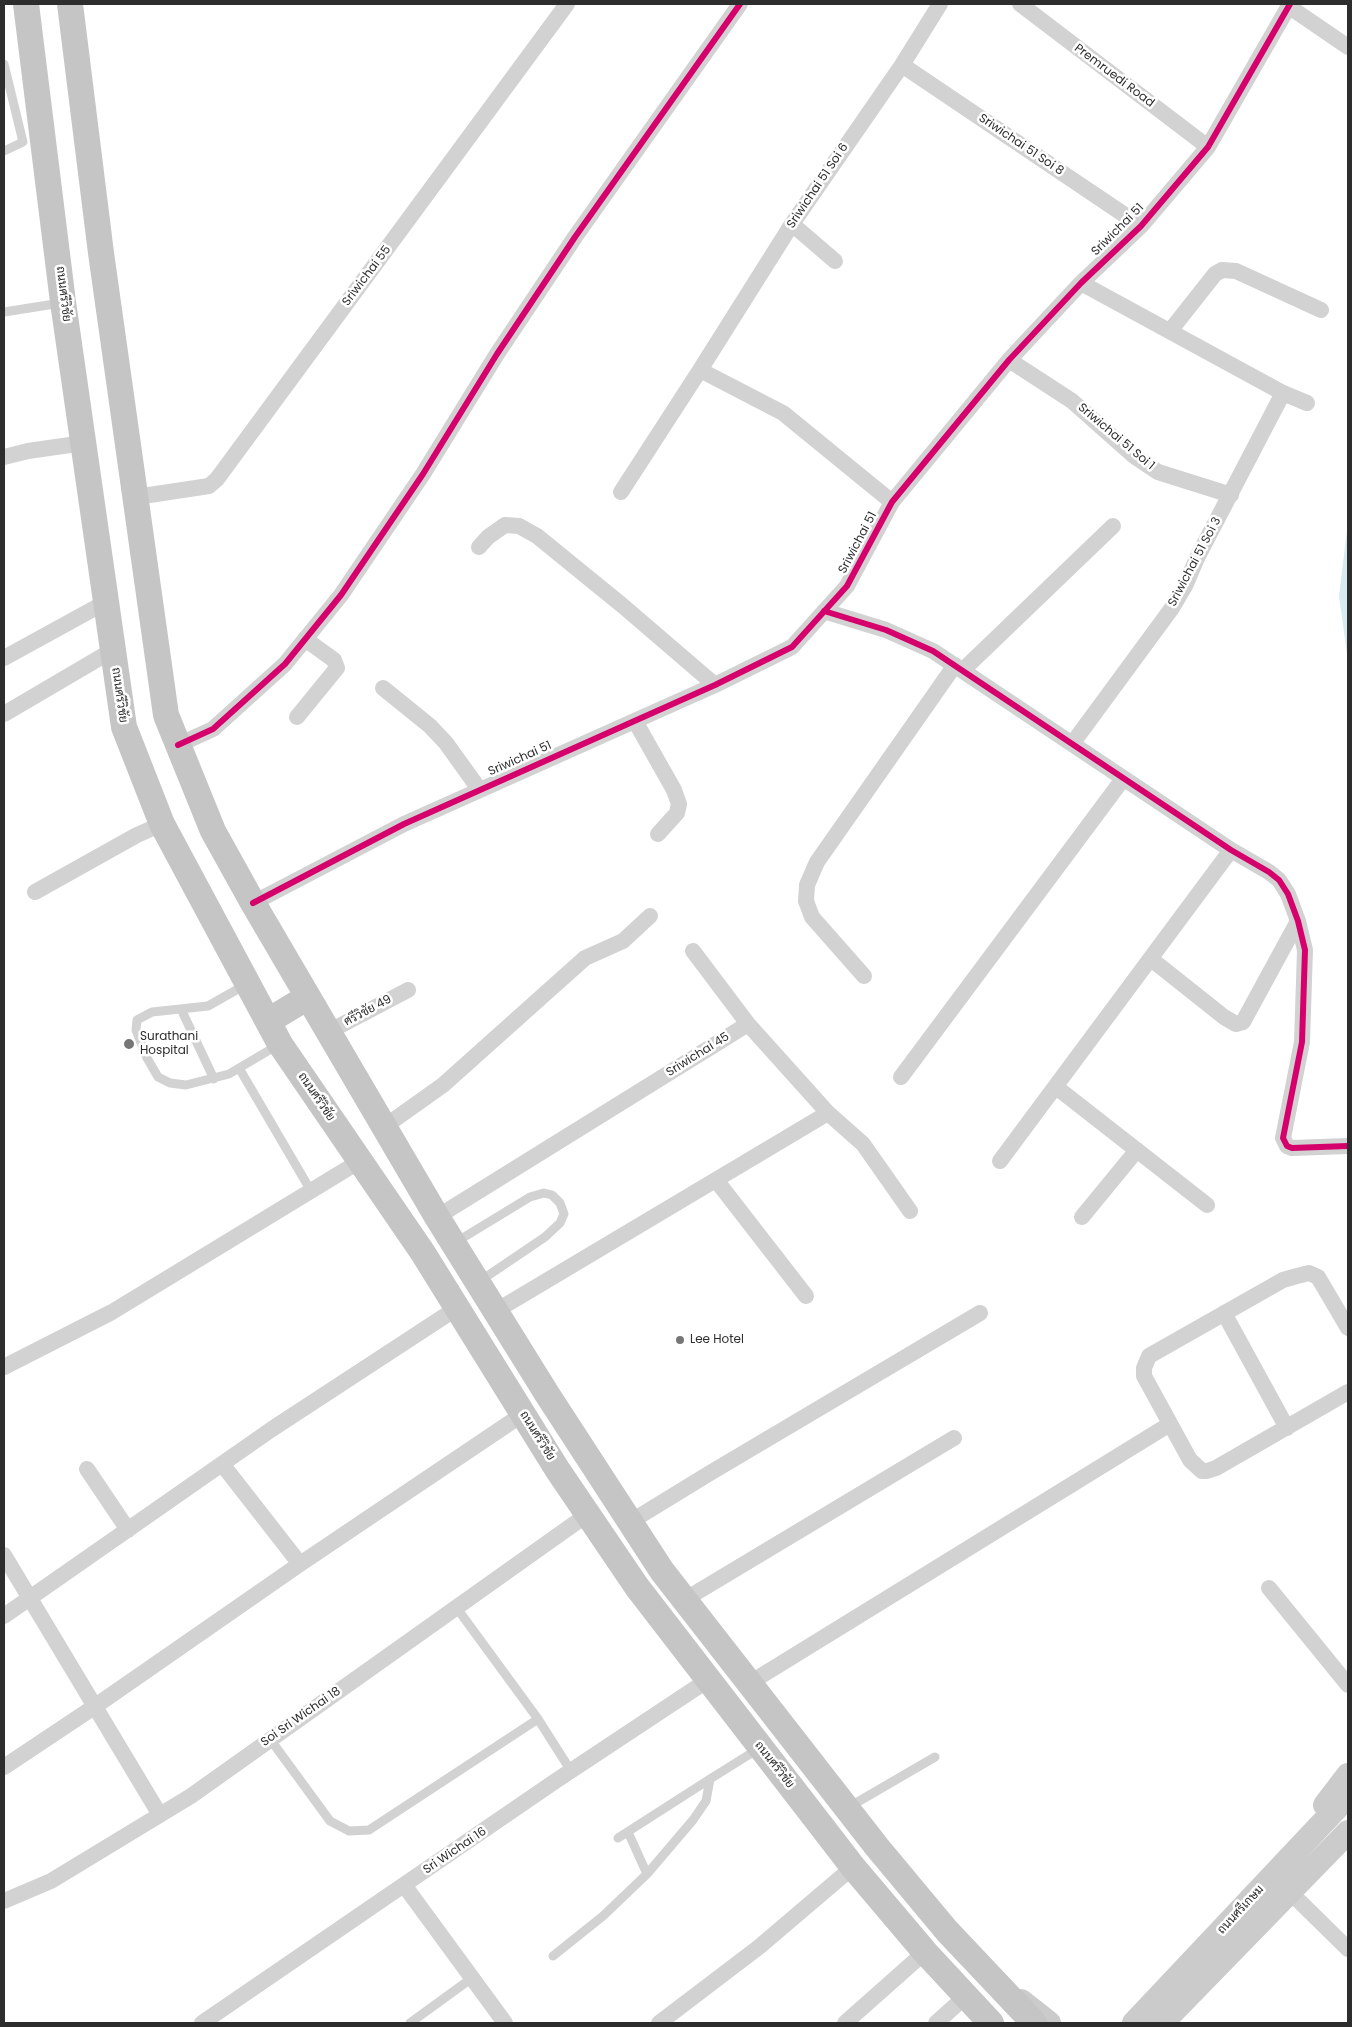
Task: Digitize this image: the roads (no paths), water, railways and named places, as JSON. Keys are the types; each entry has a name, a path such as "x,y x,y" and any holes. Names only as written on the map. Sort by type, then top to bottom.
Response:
{"main road":[{"name":"ถนนศรีวิชัย","path":"26,4 31,94 84,443 124,727 162,824 280,1044 423,1253 523,1414 637,1587 853,1867 925,1952 991,2023"},
{"path":"70,4 101,253 166,715 213,831 328,1032 494,1312 630,1522 684,1600 877,1847 947,1931 1034,2023"},
{"path":"268,1021 308,997"},
{"path":"1243,1908 1348,1775"},
{"name":"ถนนศรีเกษม","path":"1162,2023 1243,1908 1348,1796"},
{"name":"ถนนศรีเกษม","path":"1134,2023 1193,1977 1295,1887 1348,1832"},
{"path":"1295,1887 1348,1841"},
{"path":"853,1867 877,1847"},
{"path":"990,1976 1049,2023"},
{"path":"1125,2023 1193,1977"},
{"path":"1170,2023 1193,1977"}],"street":[{"name":"Sriwichai 55","path":"136,497 208,486 217,479 567,4"},
{"path":"178,745 213,729 285,664 341,595 422,474 496,354 575,237 740,4"},
{"name":"Sriwichai 51 Soi 6","path":"621,492 792,224 902,65 940,4"},
{"name":"Premruedi Road","path":"1020,4 1208,147"},
{"path":"1289,5 1348,47"},
{"name":"Sriwichai 51","path":"253,903 404,824 715,686 792,648 847,586 892,502 1009,360 1081,283 1141,226 1208,147 1289,5"},
{"name":"Sriwichai 51 Soi 8","path":"902,65 1141,226"},
{"path":"792,224 835,261"},
{"path":"1170,331 1215,274 1222,270 1236,271 1321,310"},
{"path":"1081,283 1283,393 1307,403"},
{"name":"Sriwichai 51 Soi 1","path":"1009,360 1072,401 1134,456 1158,472 1231,495"},
{"path":"700,370 783,412 892,502"},
{"name":"Sriwichai 51 Soi 3","path":"1072,744 1172,608 1283,393"},
{"path":"4,457 28,451 84,443"},
{"path":"479,547 488,537 505,525 519,526 537,536 623,606 715,686"},
{"path":"864,976 812,917 806,901 807,885 817,862 959,667 1113,526"},
{"path":"4,658 106,602"},
{"path":"824,611 886,630 911,640 959,667 1122,779 1280,880 1288,894 1298,921 1305,950 1302,1042 1283,1138 1287,1146 1292,1148 1348,1146"},
{"path":"297,717 337,668 334,660 306,639"},
{"path":"4,714 113,650"},
{"path":"383,688 430,726 446,742 479,790"},
{"path":"635,721 674,790 679,804 677,813 658,834"},
{"path":"901,1077 1122,779"},
{"path":"35,892 137,835 162,824"},
{"path":"1000,1161 1231,850"},
{"path":"384,1127 443,1085 585,958 623,941 650,916"},
{"path":"1151,959 1224,1017 1236,1024 1243,1022 1298,921"},
{"path":"693,950 748,1024 828,1113 862,1144 910,1211"},
{"name":"ศรีวิชัย 49","path":"328,1032 408,990"},
{"name":"Sriwichai 45","path":"437,1217 748,1024"},
{"path":"1056,1087 1207,1205"},
{"path":"494,1312 828,1113"},
{"path":"1082,1217 1137,1150"},
{"path":"4,1367 112,1312 360,1161"},
{"path":"716,1180 806,1296"},
{"path":"1348,1328 1343,1307 1318,1277 1309,1274 1284,1280 1155,1353 1146,1362 1144,1376 1190,1460 1196,1467 1207,1471 1348,1392"},
{"path":"4,1616 272,1429 457,1308"},
{"path":"630,1522 980,1313"},
{"path":"1224,1313 1286,1428"},
{"path":"4,1767 523,1414"},
{"path":"748,1684 1170,1424"},
{"path":"684,1600 954,1438"},
{"path":"222,1464 300,1564"},
{"path":"86,1469 128,1530"},
{"name":"Soi Sri Wichai 18","path":"4,1901 51,1881 191,1796 588,1514"},
{"path":"4,1555 160,1815"},
{"path":"1269,1588 1348,1685"},
{"name":"Sri Wichai 16","path":"202,2023 708,1680"},
{"path":"659,2023 759,1947 853,1867"},
{"path":"404,1885 504,2023"},
{"path":"1295,1887 1348,1949"},
{"path":"845,2023 925,1952"},
{"path":"936,2023 966,1996"}],"lane":[{"path":"4,64 23,142 4,152"},
{"path":"12,98 31,94"},
{"path":"4,312 63,302"},
{"path":"247,983 208,1006 152,1012 137,1020 136,1030 147,1058 158,1077 170,1083 186,1086 214,1079 239,1068 280,1044"},
{"path":"181,1009 214,1079"},
{"path":"239,1068 311,1191"},
{"path":"454,1244 530,1197 544,1193 552,1195 560,1203 564,1214 560,1223 545,1237 477,1283"},
{"path":"456,1607 538,1719 572,1771"},
{"path":"270,1739 330,1821 348,1831 369,1830 538,1719"},
{"path":"618,1838 760,1748"},
{"path":"847,1808 936,1757"},
{"path":"553,1956 603,1916 647,1874 693,1820 706,1801 710,1779"},
{"path":"628,1832 647,1874"},
{"path":"410,2023 472,1978"}],"place":[{"name":"Surathani Hospital","path":"129,1044"},
{"name":"Lee Hotel","path":"680,1340"}]}
